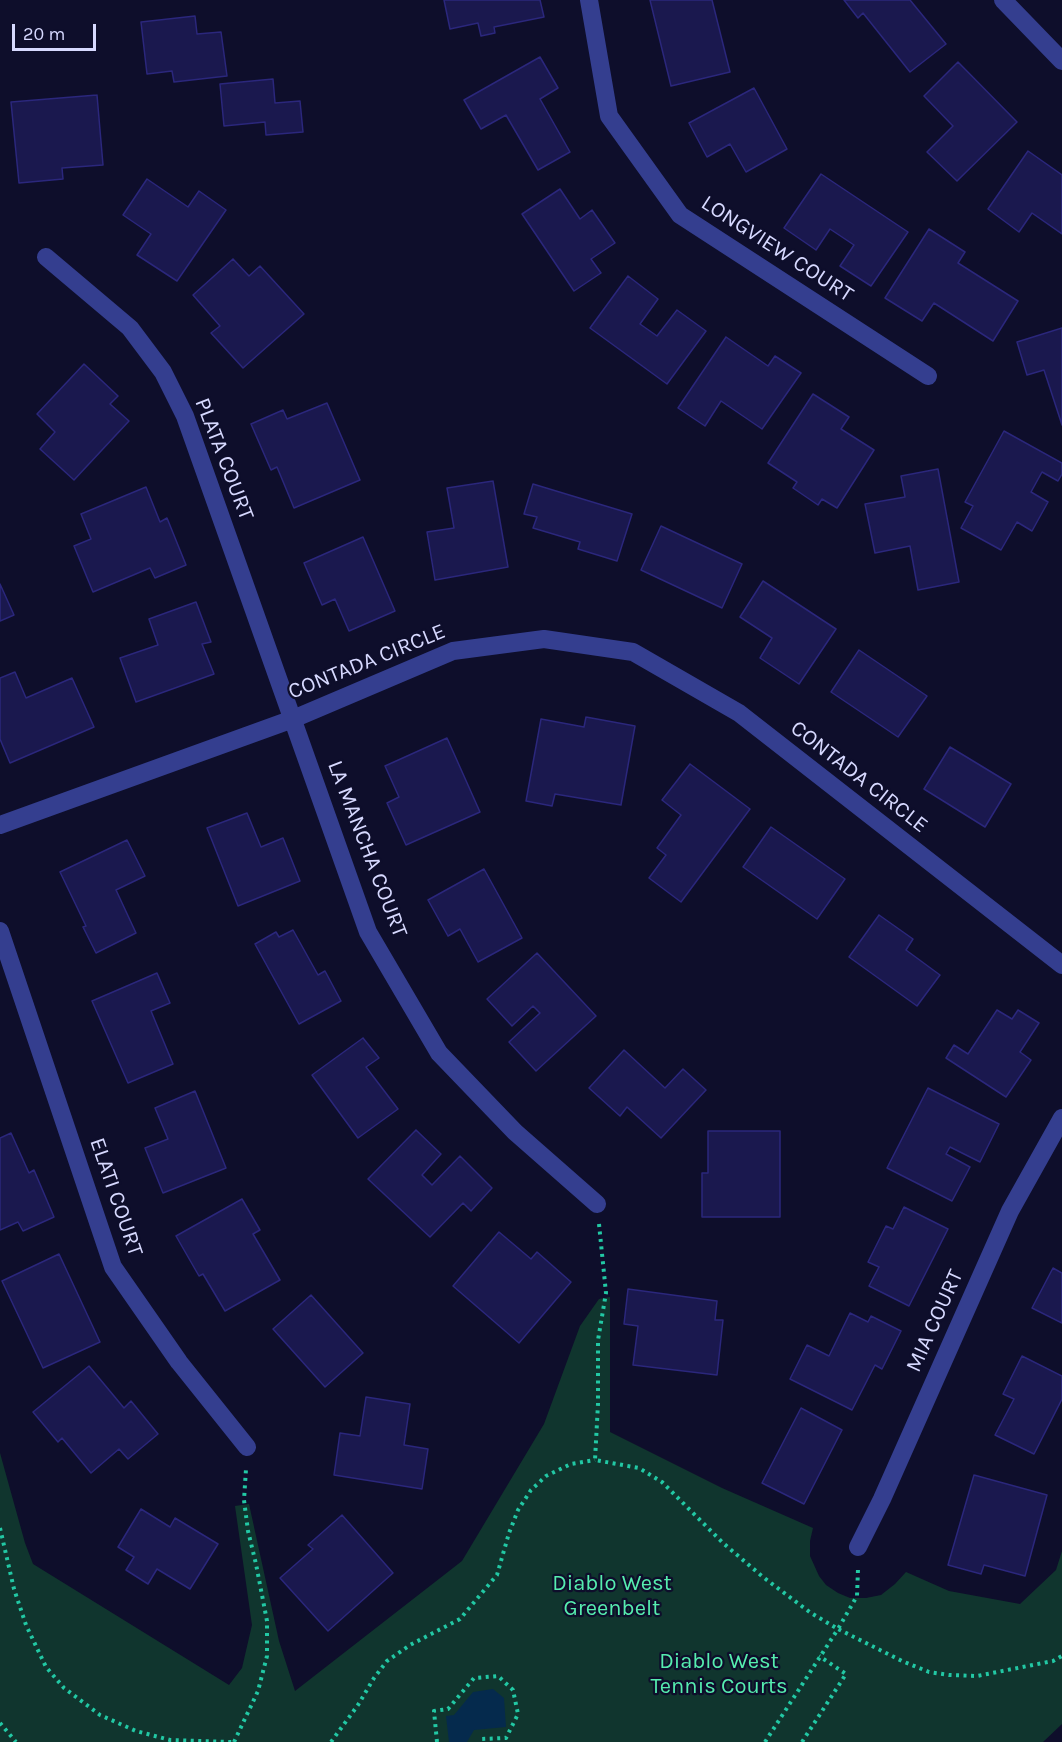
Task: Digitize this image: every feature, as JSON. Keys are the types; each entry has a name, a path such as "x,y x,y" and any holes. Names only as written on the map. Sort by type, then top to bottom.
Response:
{"street":[{"name":"LONGVIEW COURT","path":"589,0 609,117 680,215 928,376"},
{"path":"1003,0 1062,61"},
{"name":"PLATA COURT","path":"46,257 130,328 163,372 185,417 293,719"},
{"name":"CONTADA CIRCLE","path":"0,825 293,719 453,651 544,639 633,652 739,713 1062,965"},
{"name":"LA MANCHA COURT","path":"293,719 368,932 439,1053 516,1132 597,1204"},
{"name":"ELATI COURT","path":"0,931 113,1267 179,1362 247,1447"},
{"name":"MIA COURT","path":"858,1547 882,1499 1010,1211 1062,1119"}],"path":[{"path":"595,1460 598,1340 606,1293 597,1204"},
{"path":"0,1528 26,1625 46,1667 64,1688 100,1715 136,1731 171,1740 233,1742 258,1691 267,1656 267,1621 248,1531 244,1500 247,1447"},
{"path":"331,1742 387,1661 410,1645 460,1619 497,1575 518,1510 531,1490 546,1476 571,1464 595,1460 639,1468 662,1482 723,1543 811,1613 902,1661 929,1672 977,1676 1053,1661 1062,1656"},
{"path":"765,1742 857,1596 858,1547"},
{"path":"802,1742 846,1674 819,1656"},
{"path":"437,1742 434,1711 448,1709 474,1678 498,1676 513,1690 518,1714 506,1738 481,1739 480,1742"},
{"path":"0,1723 16,1742"}],"green space":[{"name":"Diablo West Greenbelt","path":"610,1297 610,1432 722,1488 813,1528 810,1556 819,1576 826,1585 838,1593 850,1598 881,1595 906,1572 949,1591 1020,1604 1056,1570 1062,1551 1062,1724 1043,1742 0,1742 0,1453 33,1564 229,1685 242,1668 252,1625 235,1506 249,1504 279,1641 295,1691 462,1561 544,1424 580,1326 599,1299"}],"water":[{"path":"493,1689 504,1698 506,1727 474,1730 467,1742 449,1742 446,1716 454,1715 473,1692"}],"building":[{"path":"444,0 540,0 544,17 494,27 495,33 481,36 478,23 450,29"},
{"path":"650,0 712,0 730,72 671,86"},
{"path":"844,0 910,0 946,44 910,72 863,13 858,18"},
{"path":"195,16 197,34 221,32 227,76 174,82 172,71 147,74 141,22"},
{"path":"540,57 558,88 540,99 570,152 538,170 506,115 481,129 464,100"},
{"path":"958,62 1017,122 957,181 927,152 953,126 924,96"},
{"path":"273,79 275,103 300,101 303,132 266,135 265,122 224,126 220,84"},
{"path":"754,88 787,149 746,172 730,144 707,157 689,123"},
{"path":"97,95 103,165 62,168 63,179 19,183 11,102"},
{"path":"1028,151 1062,175 1062,234 1032,213 1019,232 988,209"},
{"path":"821,174 908,232 871,286 840,266 854,245 830,229 816,250 784,228"},
{"path":"147,179 188,207 199,191 226,210 177,281 137,255 151,234 123,215"},
{"path":"560,189 580,219 592,210 615,243 591,259 601,273 574,291 522,214"},
{"path":"929,229 965,252 958,263 1018,301 993,341 934,303 922,321 885,298"},
{"path":"233,259 249,276 260,266 304,314 243,368 211,333 220,326 193,295"},
{"path":"628,276 658,299 640,324 657,336 677,310 706,331 667,384 590,328"},
{"path":"1062,328 1062,425 1044,370 1027,375 1017,342"},
{"path":"726,337 768,366 775,356 801,373 762,429 721,401 705,426 678,408"},
{"path":"84,364 118,396 110,404 129,421 74,480 40,449 55,432 37,414"},
{"path":"813,394 849,417 841,429 874,450 837,508 822,499 818,505 793,488 797,482 768,463"},
{"path":"327,403 360,480 294,508 277,467 271,470 251,424 283,410 287,419"},
{"path":"1004,431 1062,463 1062,474 1058,481 1042,472 1031,492 1048,502 1032,531 1017,522 1001,550 961,528 973,506 965,502"},
{"path":"938,469 959,582 918,590 910,546 875,553 865,504 905,497 901,476"},
{"path":"493,481 508,567 435,580 427,532 454,528 447,488"},
{"path":"533,484 632,514 617,561 578,549 580,542 533,528 537,517 524,514"},
{"path":"146,487 160,522 167,518 186,565 155,578 150,568 93,592 74,546 91,539 81,514"},
{"path":"661,526 742,564 722,608 641,570"},
{"path":"363,537 395,611 349,631 335,599 322,605 304,563"},
{"path":"763,581 836,629 799,684 760,658 772,638 740,617"},
{"path":"0,584 14,615 0,621"},
{"path":"196,602 211,642 202,644 214,674 136,702 120,658 158,645 149,619"},
{"path":"859,650 927,696 898,737 831,692"},
{"path":"15,672 26,698 72,678 94,727 10,763 0,739 0,678"},
{"path":"586,717 635,726 621,805 555,794 552,806 526,801 541,719 584,727"},
{"path":"447,738 480,812 406,845 387,803 399,797 385,766"},
{"path":"950,747 1011,784 985,827 924,789"},
{"path":"690,764 750,809 681,902 649,878 666,855 657,848 681,815 662,800"},
{"path":"247,813 261,847 283,838 300,881 238,906 207,828"},
{"path":"771,827 845,879 817,919 743,867"},
{"path":"127,840 145,876 116,890 136,933 96,953 83,927 86,926 60,872"},
{"path":"484,869 522,938 478,962 460,929 448,936 428,900"},
{"path":"879,915 913,939 906,950 940,975 917,1006 849,957"},
{"path":"293,930 318,975 325,971 341,1001 299,1024 255,944 276,932 279,937"},
{"path":"537,953 596,1016 536,1071 509,1042 540,1013 533,1006 512,1026 487,999"},
{"path":"157,973 170,1003 151,1011 173,1064 128,1083 92,1001"},
{"path":"997,1010 1012,1019 1018,1010 1039,1023 1020,1052 1031,1060 1006,1097 946,1058 954,1045 968,1054"},
{"path":"363,1038 379,1058 366,1067 398,1109 358,1138 312,1075"},
{"path":"624,1050 665,1088 683,1069 706,1090 661,1138 627,1107 620,1116 589,1088"},
{"path":"928,1088 999,1124 980,1162 950,1147 946,1154 970,1167 952,1201 887,1168"},
{"path":"195,1091 226,1168 163,1193 145,1148 168,1139 155,1108"},
{"path":"416,1130 441,1154 422,1175 432,1185 460,1156 492,1188 471,1211 463,1203 430,1237 368,1179"},
{"path":"708,1131 780,1131 780,1217 702,1217 702,1173 708,1173"},
{"path":"11,1133 29,1173 34,1170 54,1217 23,1231 18,1222 0,1230 0,1138"},
{"path":"242,1199 260,1230 253,1234 280,1280 225,1311 203,1274 199,1276 176,1236"},
{"path":"904,1207 948,1229 909,1306 869,1286 879,1267 868,1262 886,1226 893,1229"},
{"path":"499,1232 531,1259 537,1252 571,1282 519,1343 453,1286"},
{"path":"59,1254 100,1342 43,1368 2,1281"},
{"path":"1053,1268 1062,1273 1062,1323 1032,1308"},
{"path":"628,1289 717,1301 715,1320 723,1320 717,1375 633,1365 638,1326 624,1324"},
{"path":"311,1295 363,1353 325,1387 273,1329"},
{"path":"850,1313 868,1322 871,1316 901,1331 882,1369 875,1365 852,1410 790,1379 807,1345 829,1356"},
{"path":"1022,1356 1062,1376 1062,1399 1034,1454 995,1435 1014,1399 1003,1394"},
{"path":"89,1366 124,1408 131,1401 158,1434 128,1459 119,1449 91,1473 62,1438 58,1442 33,1412"},
{"path":"366,1397 410,1404 404,1445 428,1449 422,1489 334,1475 340,1433 360,1436"},
{"path":"801,1408 842,1430 804,1504 762,1483"},
{"path":"974,1475 1047,1495 1025,1576 984,1565 981,1574 948,1565"},
{"path":"141,1509 170,1527 175,1518 218,1544 190,1589 157,1569 148,1584 126,1570 134,1557 118,1547"},
{"path":"342,1515 393,1573 328,1631 280,1578 313,1549 308,1545"}],"park label":[{"name":"Diablo West Tennis Courts","path":"719,1674"}]}
